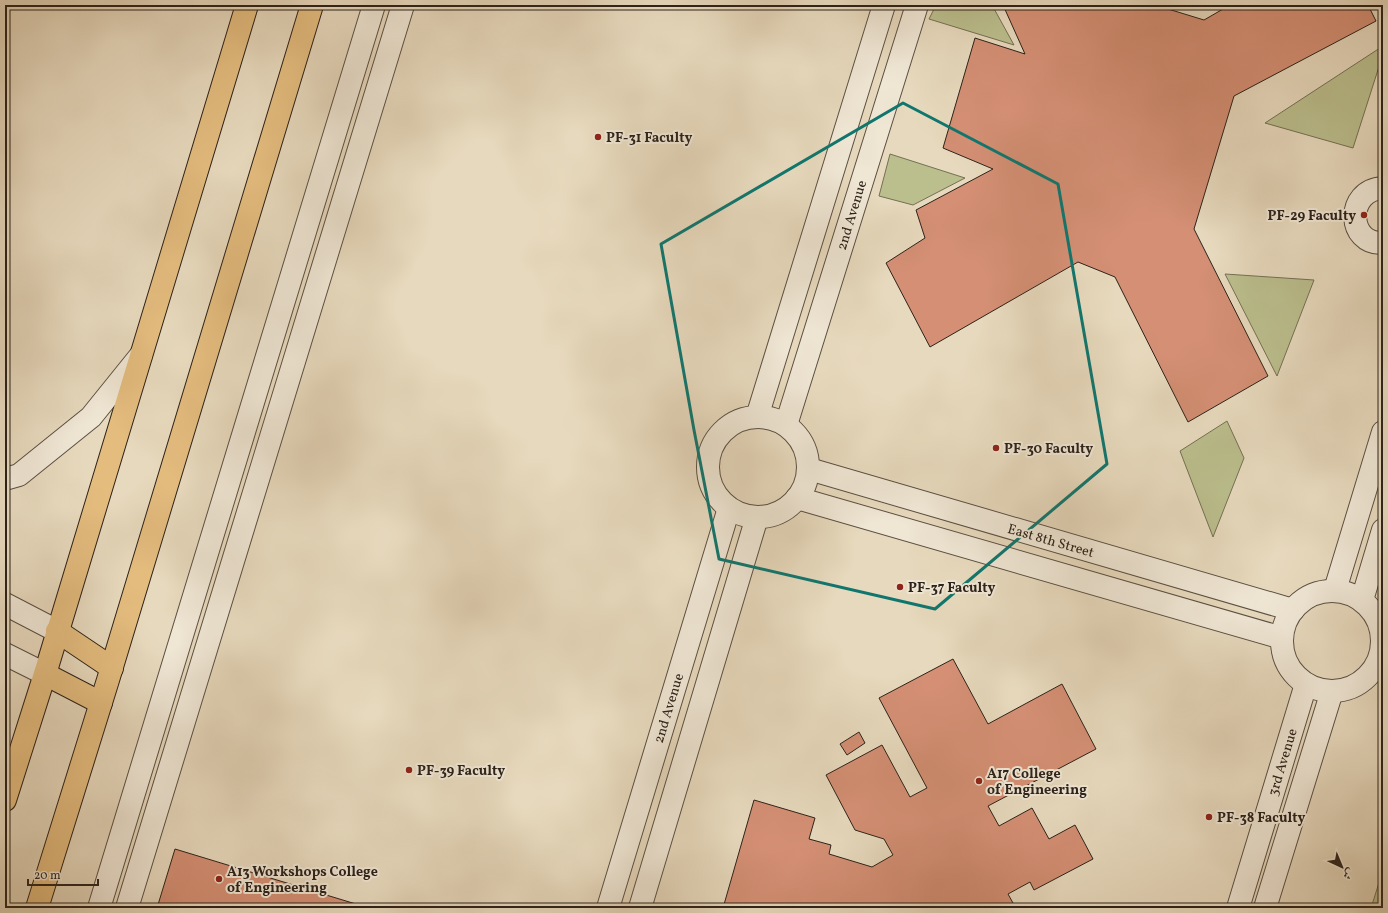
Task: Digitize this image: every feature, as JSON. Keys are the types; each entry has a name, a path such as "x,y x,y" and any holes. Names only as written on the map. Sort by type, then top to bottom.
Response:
{"main road":[{"path":"5,800 247,5"},
{"path":"37,908 112,668 312,5"},
{"path":"57,631 112,668"},
{"path":"44,674 101,703"}],"street":[{"path":"99,908 374,5"},
{"path":"127,908 403,5"},
{"path":"757,417 884,5"},
{"name":"2nd Avenue","path":"786,425 916,5"},
{"path":"1383,188 1368,192 1360,199 1354,217 1362,234 1369,240 1383,243"},
{"path":"5,479 19,475 91,417 141,355"},
{"path":"748,417 774,419 786,425 796,433 804,444 808,456 809,469 806,483 797,498 792,505 781,512 768,516 757,517 742,515 729,508 720,501 713,490 708,477 710,451 716,439 725,429 748,417"},
{"path":"1335,590 1383,432"},
{"name":"East 8th Street","path":"809,469 1293,610"},
{"path":"797,498 1282,638"},
{"name":"2nd Avenue","path":"608,908 729,508"},
{"path":"640,908 757,517"},
{"path":"1362,600 1383,530"},
{"path":"1335,590 1348,593 1362,600 1370,607 1378,618 1382,631 1383,644 1380,657 1366,679 1355,686 1343,690 1332,691 1316,689 1294,675 1287,664 1283,651 1282,638 1284,625 1293,610 1310,596 1335,590"},
{"path":"5,604 57,631"},
{"path":"5,654 44,674"},
{"name":"3rd Avenue","path":"1238,908 1306,684"},
{"name":"3rd Avenue","path":"1265,908 1332,691"}],"highlighted area":[{"path":"903,103 1058,184 1107,464 935,609 719,559 694,430 661,244"}],"green space":[{"path":"936,5 992,5 1014,45 929,19"},
{"path":"1383,46 1383,54 1353,148 1265,123"},
{"path":"890,154 965,178 913,205 879,196"},
{"path":"1225,274 1314,280 1277,376"},
{"path":"1227,421 1244,458 1213,537 1180,451"},
{"path":"1383,870 1383,908 1371,908"}],"building":[{"path":"1003,5 1155,5 1204,20 1230,5 1368,5 1376,21 1234,96 1194,229 1268,376 1188,422 1115,277 1078,262 930,347 886,263 925,238 916,210 993,169 943,148 975,38 1025,54"},
{"name":"A17 College of Engineering","path":"953,659 988,724 1062,684 1096,749 988,806 999,826 1032,808 1049,839 1075,825 1093,859 1034,890 1030,882 1008,894 1014,908 723,908 754,800 815,818 809,839 831,845 829,854 872,867 893,855 884,839 855,830 826,775 882,745 910,797 927,788 879,698"},
{"path":"859,732 865,743 847,755 840,744"},
{"name":"A13 Workshops College of Engineering","path":"175,849 369,908 157,908"}],"place":[{"name":"PF-31 Faculty","path":"598,137"},
{"name":"PF-29 Faculty","path":"1364,215"},
{"name":"PF-30 Faculty","path":"996,448"},
{"name":"PF-37 Faculty","path":"900,587"},
{"name":"PF-39 Faculty","path":"409,770"},
{"name":"A17 College of Engineering","path":"979,781"},
{"name":"PF-38 Faculty","path":"1209,817"},
{"name":"A13 Workshops College of Engineering","path":"219,879"}]}
